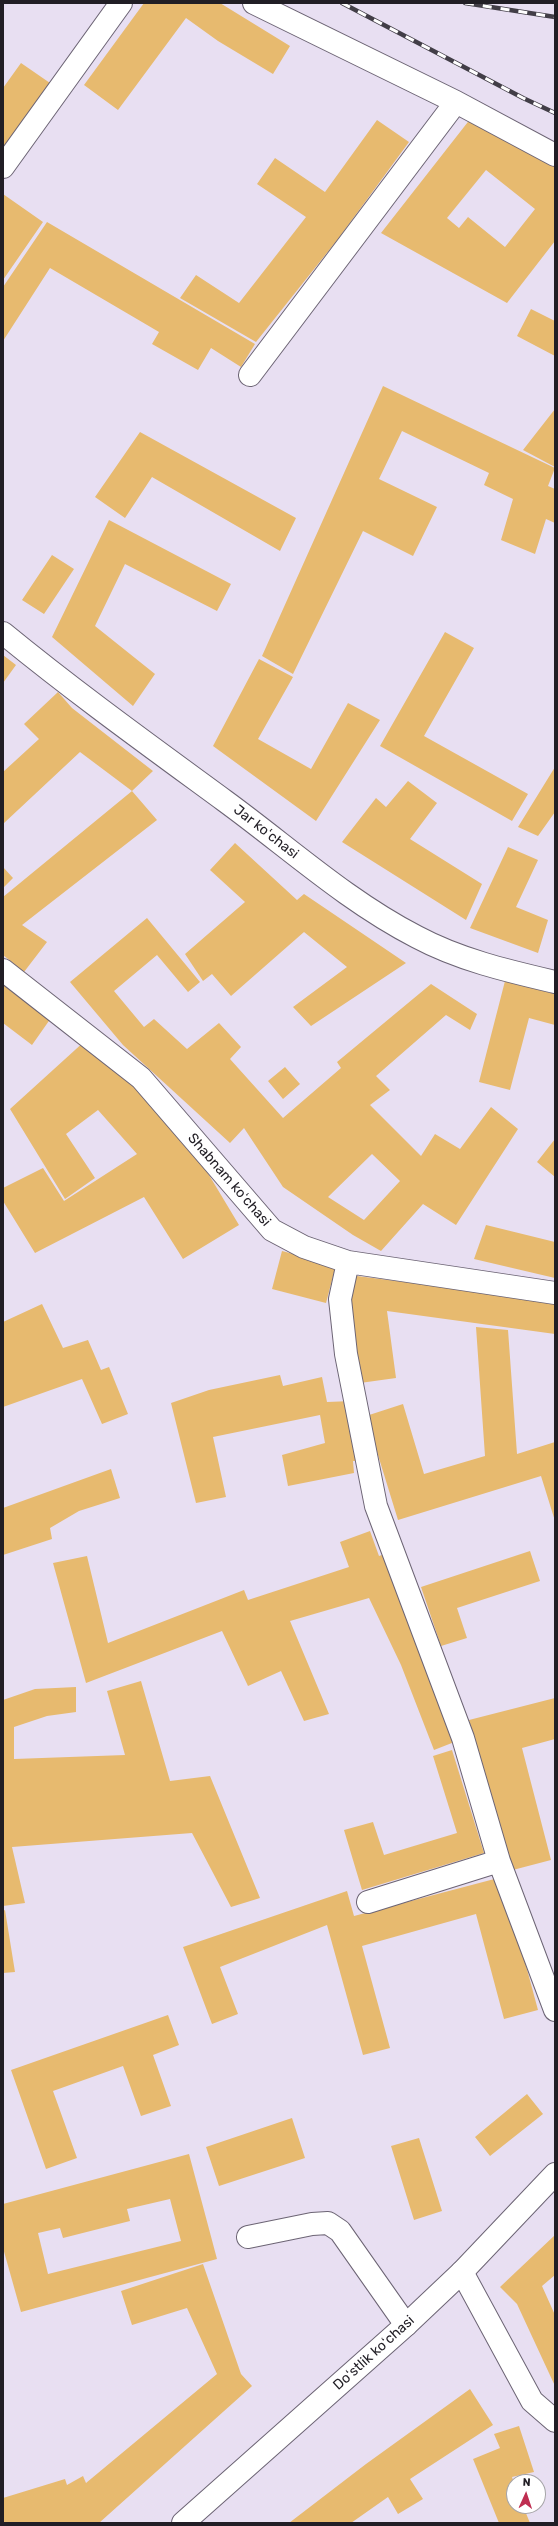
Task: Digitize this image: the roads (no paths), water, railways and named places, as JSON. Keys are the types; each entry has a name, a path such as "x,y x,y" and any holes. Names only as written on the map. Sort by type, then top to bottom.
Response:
{"street":[{"path":"3,167 121,3"},
{"path":"254,3 456,102 555,155"},
{"path":"250,375 456,102"},
{"name":"Jar koʻchasi","path":"3,633 53,674 228,803 344,892 417,937 485,965 555,982"},
{"name":"Shabnam koʻchasi","path":"3,970 140,1078 272,1230 304,1247 348,1262 555,1293"},
{"path":"348,1262 340,1299 346,1354 376,1506 463,1738 500,1861 555,2010"},
{"path":"368,1902 500,1861"},
{"name":"Doʻstlik koʻchasi","path":"183,2523 406,2325 462,2272 555,2174"},
{"path":"248,2237 312,2224 328,2223 340,2231 406,2325"},
{"path":"462,2272 532,2400 555,2420"}],"railway":[{"path":"342,3 523,98 555,113"},
{"path":"465,3 555,17"}]}
